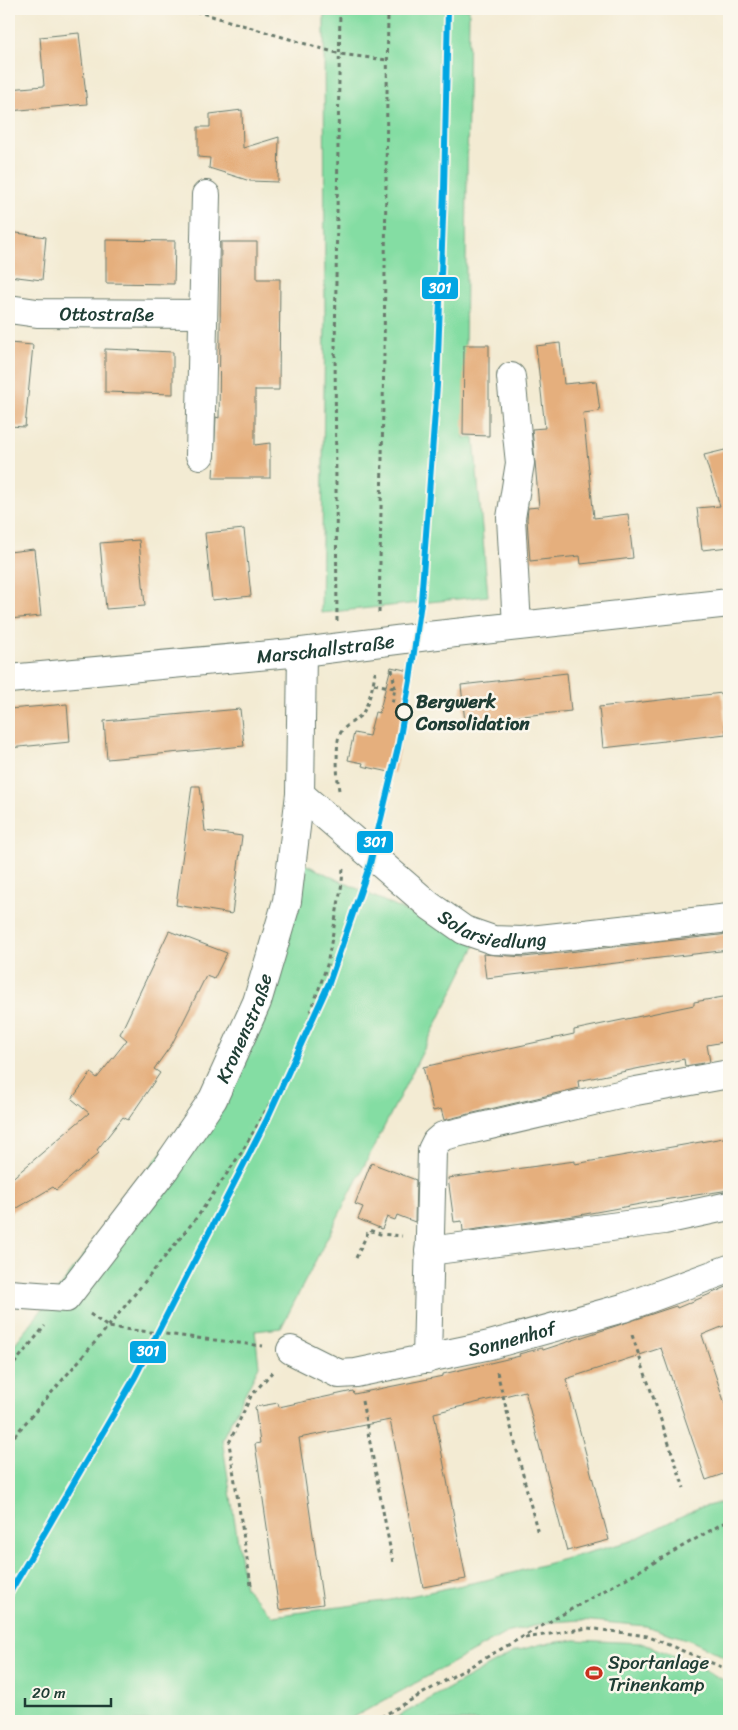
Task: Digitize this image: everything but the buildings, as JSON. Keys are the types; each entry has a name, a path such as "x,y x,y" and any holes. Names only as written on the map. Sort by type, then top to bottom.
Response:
{"street":[{"path":"200,455 206,195"},
{"name":"Ottostraße","path":"9,309 37,313 204,314"},
{"path":"511,377 520,463 511,518 517,626"},
{"name":"Marschallstraße","path":"9,678 302,652 729,603"},
{"name":"Kronenstraße","path":"66,1298 165,1169 214,1099 257,1002 287,901 300,794 302,652"},
{"name":"Solarsiedlung","path":"300,794 430,906 464,930 493,940 522,941 729,918"},
{"path":"427,1359 432,1150 436,1142 443,1136 636,1091 729,1074"},
{"path":"430,1244 664,1220 729,1206"},
{"name":"Sonnenhof","path":"291,1350 339,1374 356,1373 490,1345 623,1308 729,1268"},
{"path":"9,1294 66,1298"}],"path":[{"path":"188,9 340,54 388,60"},
{"path":"337,648 334,350 340,9"},
{"path":"9,1442 108,1327 198,1216 243,1150 274,1098 300,1041 327,965 342,883 345,832 337,777 339,737 349,723 362,714 374,684 378,642 388,9"},
{"path":"374,684 395,688 392,704"},
{"path":"356,1258 369,1230 430,1244"},
{"path":"9,1370 66,1298 108,1327 291,1350"},
{"path":"623,1308 684,1488"},
{"path":"490,1345 538,1534"},
{"path":"251,1585 229,1443 251,1396 291,1350"},
{"path":"356,1373 393,1563"},
{"path":"374,1721 729,1520"},
{"path":"523,1638 588,1628 647,1636 729,1670"}],"green space":[{"path":"324,9 469,9 464,438 474,438 488,596 321,613 325,319"},
{"path":"298,861 476,944 281,1328 255,1331 259,1366 222,1439 245,1588 273,1616 391,1600 486,1580 631,1541 698,1508 729,1501 729,1659 692,1641 646,1626 581,1620 550,1622 506,1633 347,1721 9,1721 9,1351 63,1283 207,1092"},
{"name":"Sportanlage Trinenkamp","path":"575,1640 641,1643 690,1662 729,1683 729,1721 390,1721 516,1651 542,1644"}],"transit line":[{"name":"301","path":"9,1594 135,1377 267,1119 329,983 370,864 398,748 421,602 437,385 448,9"}],"place":[{"name":"Bergwerk Consolidation","path":"404,712"},
{"name":"Sportanlage Trinenkamp","path":"594,1673"}]}
